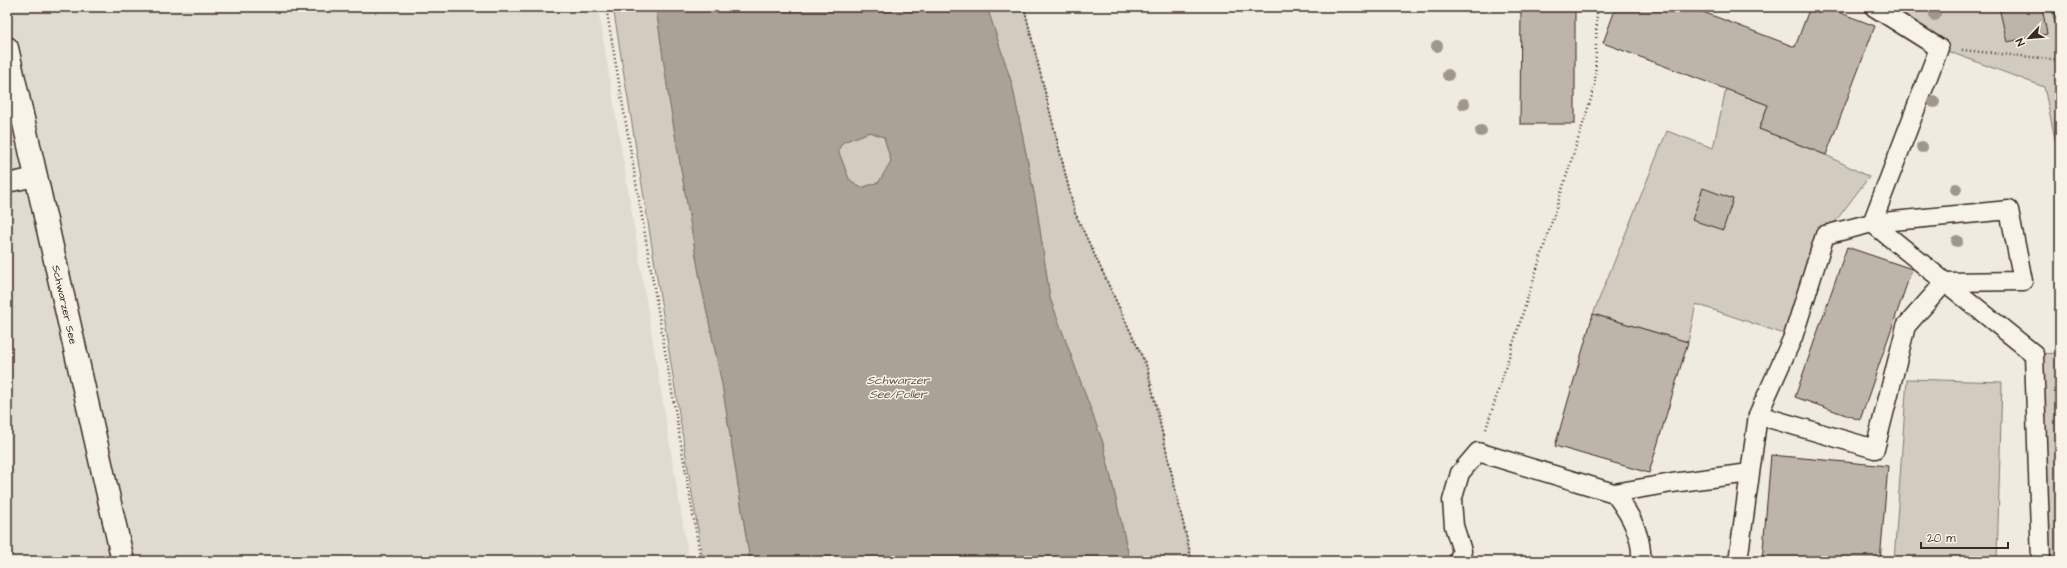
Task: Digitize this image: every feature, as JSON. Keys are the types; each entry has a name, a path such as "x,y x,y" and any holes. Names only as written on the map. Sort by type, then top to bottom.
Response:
{"street":[{"name":"Schwarzer See","path":"7,48 123,561"}],"lane":[{"path":"1872,223 1939,48 1874,7"},
{"path":"7,182 36,177"},
{"path":"1738,561 1758,415 1793,337 1825,235 1872,223 2009,210 2022,281 1945,282 1906,326 1875,449 1758,415"},
{"path":"1872,223 2034,354 2042,561"},
{"path":"1458,561 1462,551 1454,526 1452,501 1460,474 1478,452 1614,493 1672,483 1750,473"},
{"path":"1614,493 1628,511 1637,532 1641,561"}],"path":[{"path":"606,7 701,561"},
{"path":"1024,7 1075,213 1147,367 1192,561"},
{"path":"1478,452 1595,86 1597,7"},
{"path":"1939,48 2060,60"}],"shaded area":[{"path":"7,7 598,7 689,561 7,561"},
{"path":"613,7 656,7 669,99 700,279 722,384 750,561 703,561"},
{"path":"987,7 1024,7 1075,213 1147,367 1192,561 1130,561 1103,443 1050,298 1036,203 1012,84"},
{"path":"1874,7 2060,7 2060,162 2044,87 1939,48"},
{"path":"1726,89 1768,105 1759,129 1826,155 1869,177 1825,235 1793,337 1696,304 1688,342 1593,314 1667,131 1713,148"},
{"path":"870,132 884,137 891,161 879,182 861,188 849,179 838,150 843,142"},
{"path":"2060,353 2060,561 2041,561 2034,354"},
{"path":"1907,379 2002,382 1997,561 1894,561"}],"water":[{"name":"Schwarzer See/Poller","path":"656,7 987,7 1012,84 1036,203 1050,298 1103,443 1130,561 750,561 722,384 700,279 669,99","holes":["870,132 884,137 891,161 879,182 861,188 849,179 838,150 843,142"]}],"building":[{"path":"1521,7 1575,7 1575,124 1520,124"},
{"path":"1616,7 1690,7 1795,47 1810,7 1825,7 1875,26 1826,155 1759,129 1768,105 1603,43"},
{"path":"1999,7 2042,7 2047,34 2007,42"},
{"path":"1703,188 1733,199 1723,230 1692,220"},
{"path":"1847,247 1912,269 1860,420 1795,397"},
{"path":"1593,314 1688,342 1649,473 1555,446"},
{"path":"1771,455 1888,466 1880,561 1762,561"}],"waterway":[{"path":"2055,7 2060,27"}]}
